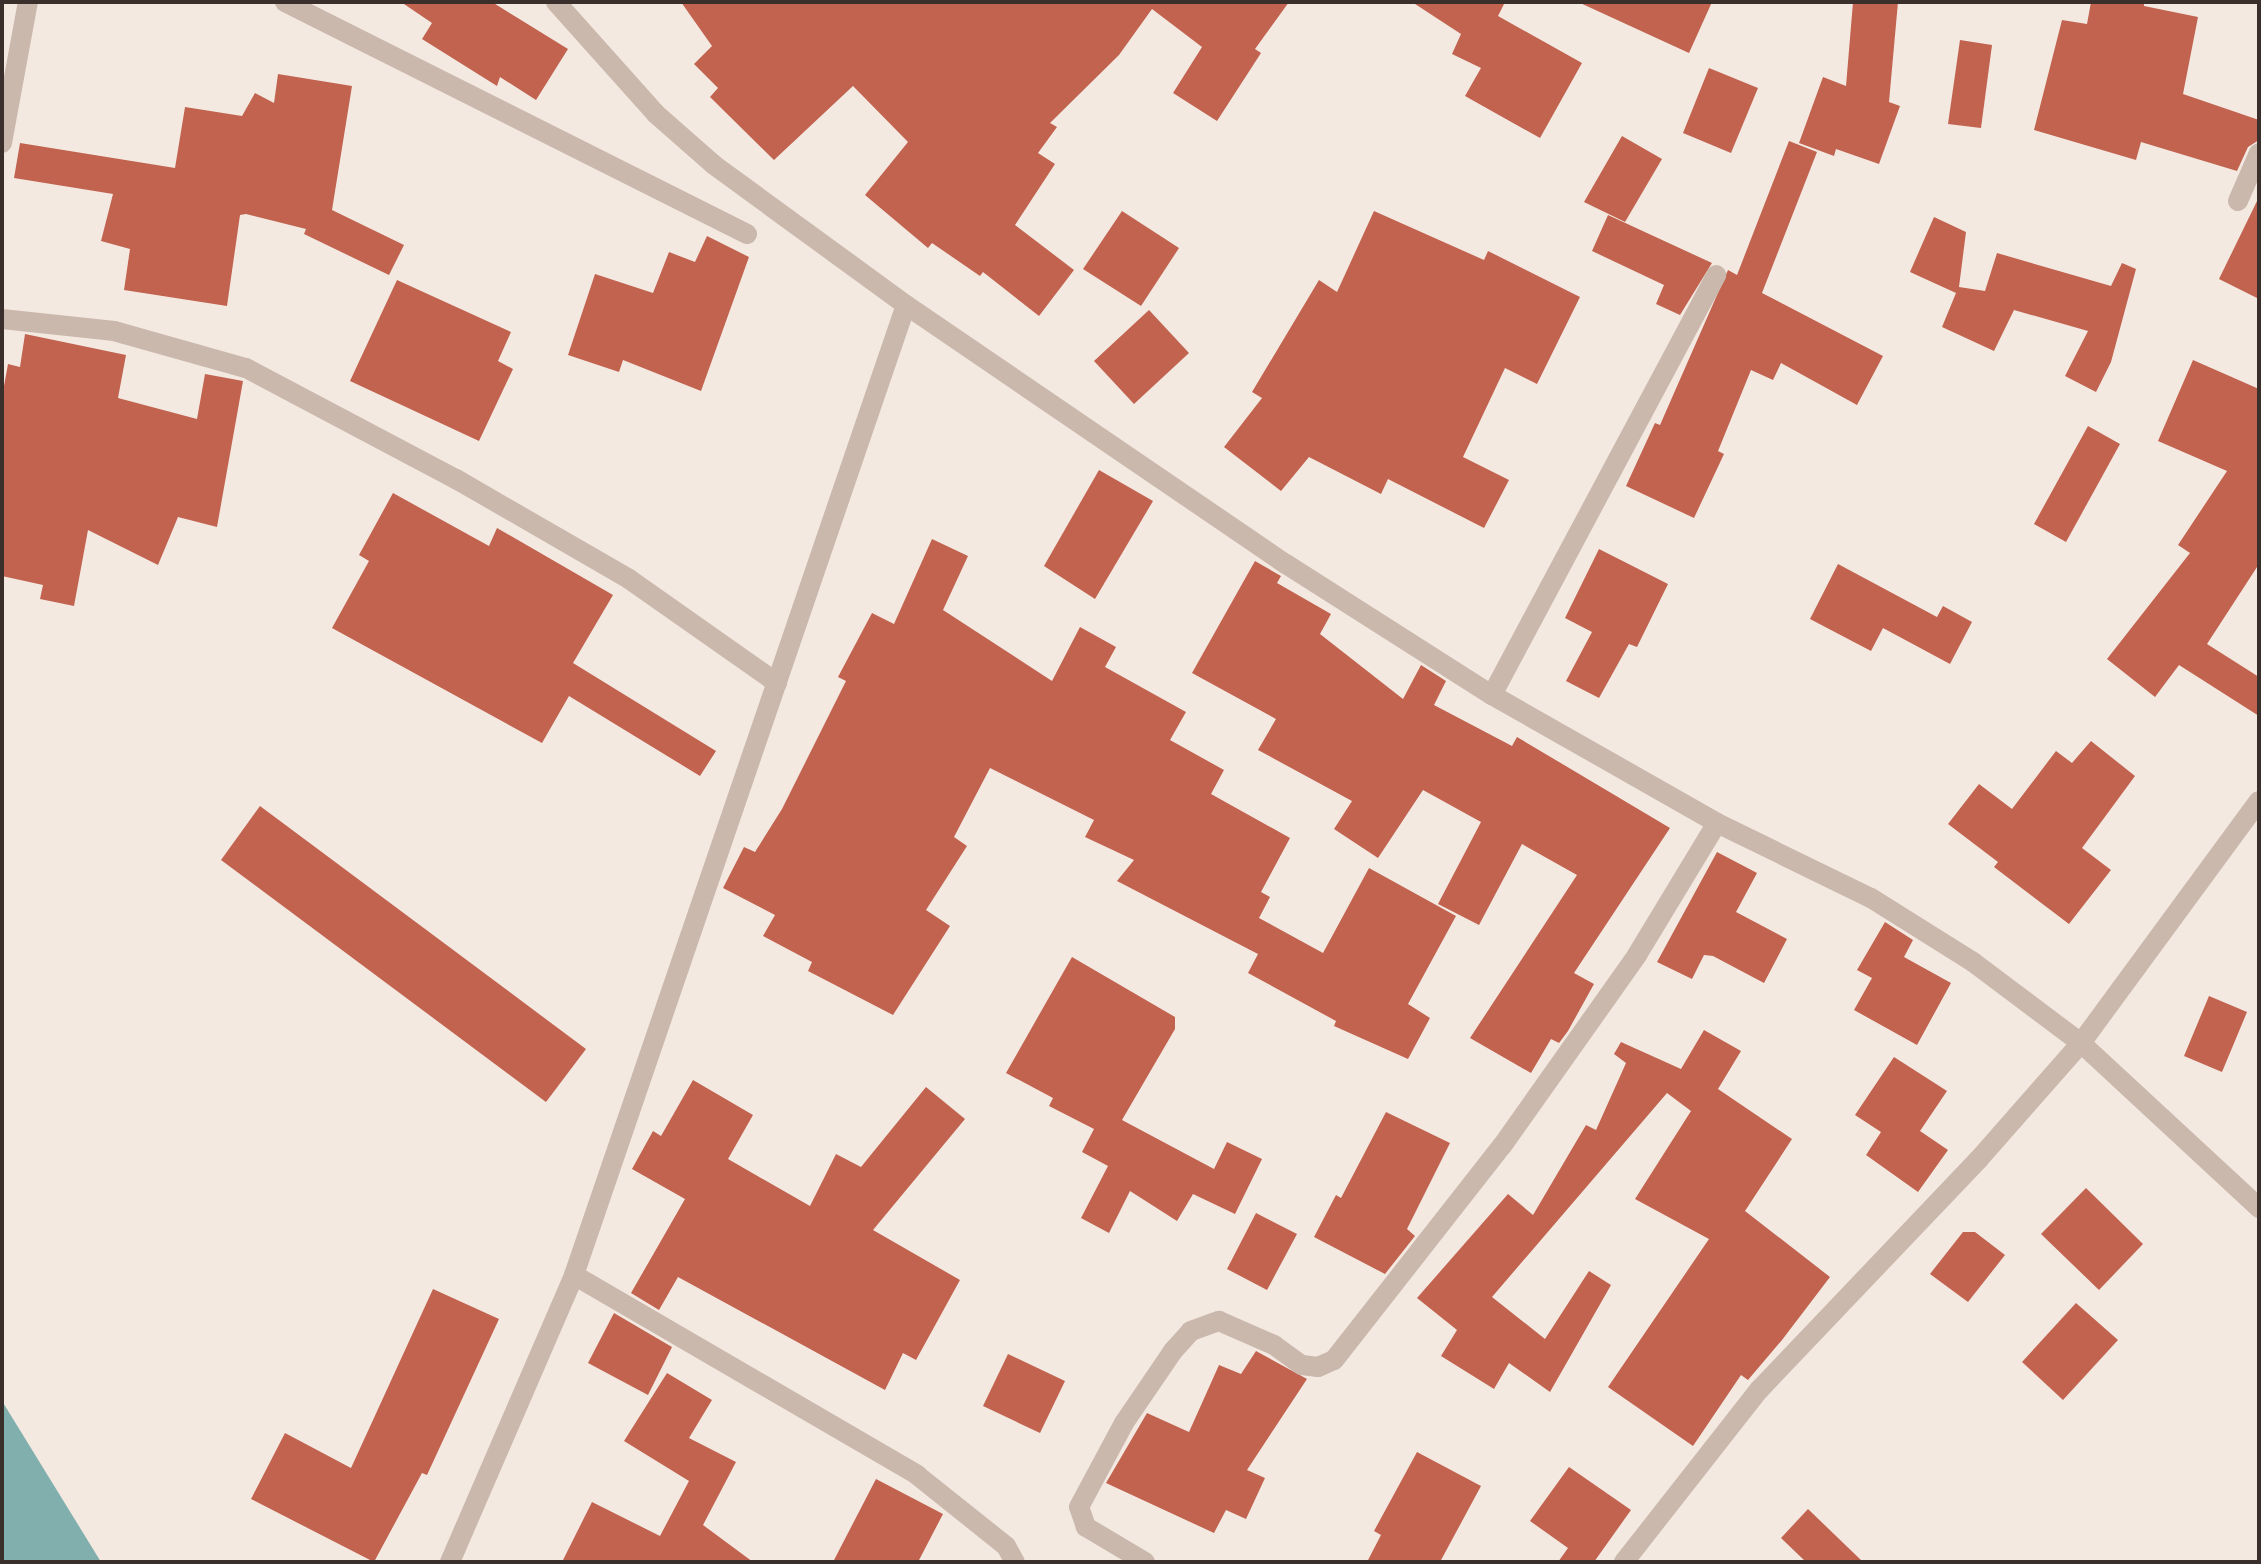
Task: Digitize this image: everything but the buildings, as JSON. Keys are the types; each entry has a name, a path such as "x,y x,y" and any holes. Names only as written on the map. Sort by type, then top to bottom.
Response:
{"street":[{"path":"2,143 28,2"},
{"path":"285,2 747,234"},
{"path":"559,3 656,114 714,165 906,305 1286,564 1492,695 1717,823 1871,898 1973,962 2081,1043 2259,1208"},
{"path":"2238,201 2259,153"},
{"path":"1492,695 1716,275"},
{"path":"450,1562 574,1275 906,305"},
{"path":"2,319 114,331 246,368 456,479 629,579 777,683"},
{"path":"1624,1562 1759,1390 1979,1159 2081,1043 2259,801"},
{"path":"1145,1562 1086,1527 1079,1507 1124,1423 1173,1351 1191,1331 1219,1321 1274,1345 1302,1365 1318,1367 1334,1360 1502,1146 1637,955 1717,823"},
{"path":"574,1275 917,1475 1006,1546 1015,1562"}],"water":[{"path":"2,1401 101,1562 2,1562"}]}
